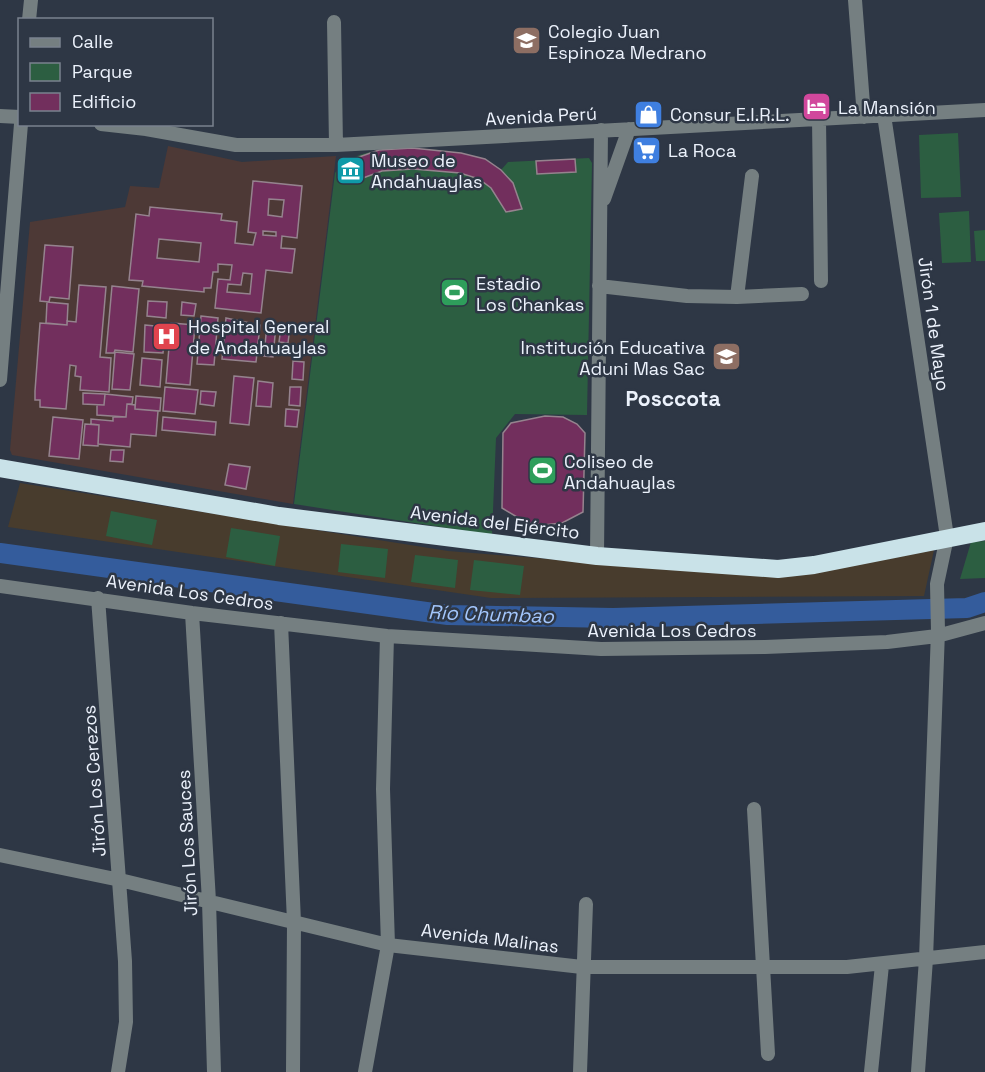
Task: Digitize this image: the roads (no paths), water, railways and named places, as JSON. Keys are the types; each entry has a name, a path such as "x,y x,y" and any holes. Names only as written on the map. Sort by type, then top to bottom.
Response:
{"highway":[{"name":"Avenida del Ejército","path":"0,468 279,516 597,556 778,569 814,565 985,531"}],"street":[{"path":"29,18 31,0"},
{"path":"855,0 864,117"},
{"path":"334,22 336,145"},
{"name":"Avenida Perú","path":"118,126 236,145 336,145 985,110"},
{"name":"Jirón 1 de Mayo","path":"884,115 947,537"},
{"path":"0,116 18,117"},
{"path":"819,119 821,281"},
{"path":"0,380 6,230 21,126"},
{"path":"600,210 629,129"},
{"path":"597,556 601,130"},
{"path":"736,297 752,176"},
{"path":"599,286 687,296 736,297 802,294"},
{"path":"918,1072 926,959 937,584 947,537"},
{"name":"Avenida Los Cedros","path":"0,586 192,613 387,636 601,649 765,647 887,642 985,623"},
{"name":"Jirón Los Cerezos","path":"98,598 125,961 126,1022 118,1072"},
{"name":"Jirón Los Sauces","path":"192,613 209,901 214,1072"},
{"path":"281,623 294,922 293,1072"},
{"path":"365,1072 388,945 383,789 387,636"},
{"path":"754,809 768,1054"},
{"name":"Avenida Malinas","path":"0,855 120,880 388,945 582,967 762,968 882,965 985,952"},
{"path":"580,1072 586,904"},
{"path":"871,1072 882,965"}],"waterway":[{"name":"Río Chumbao","path":"0,553 448,615 613,618 967,608 985,602"}],"place":[{"name":"Colegio Juan Espinoza Medrano","path":"527,41"},
{"name":"La Mansión","path":"817,107"},
{"name":"Consur E.I.R.L.","path":"649,114"},
{"name":"La Roca","path":"647,150"},
{"name":"Museo de Andahuaylas","path":"350,170"},
{"name":"Estadio Los Chankas","path":"455,293"},
{"name":"Hospital General de Andahuaylas","path":"167,336"},
{"name":"Institución Educativa Aduni Mas Sac","path":"726,357"},
{"name":"Coliseo de Andahuaylas","path":"543,471"}],"district":[{"name":"Posccota","path":"673,398"}]}
